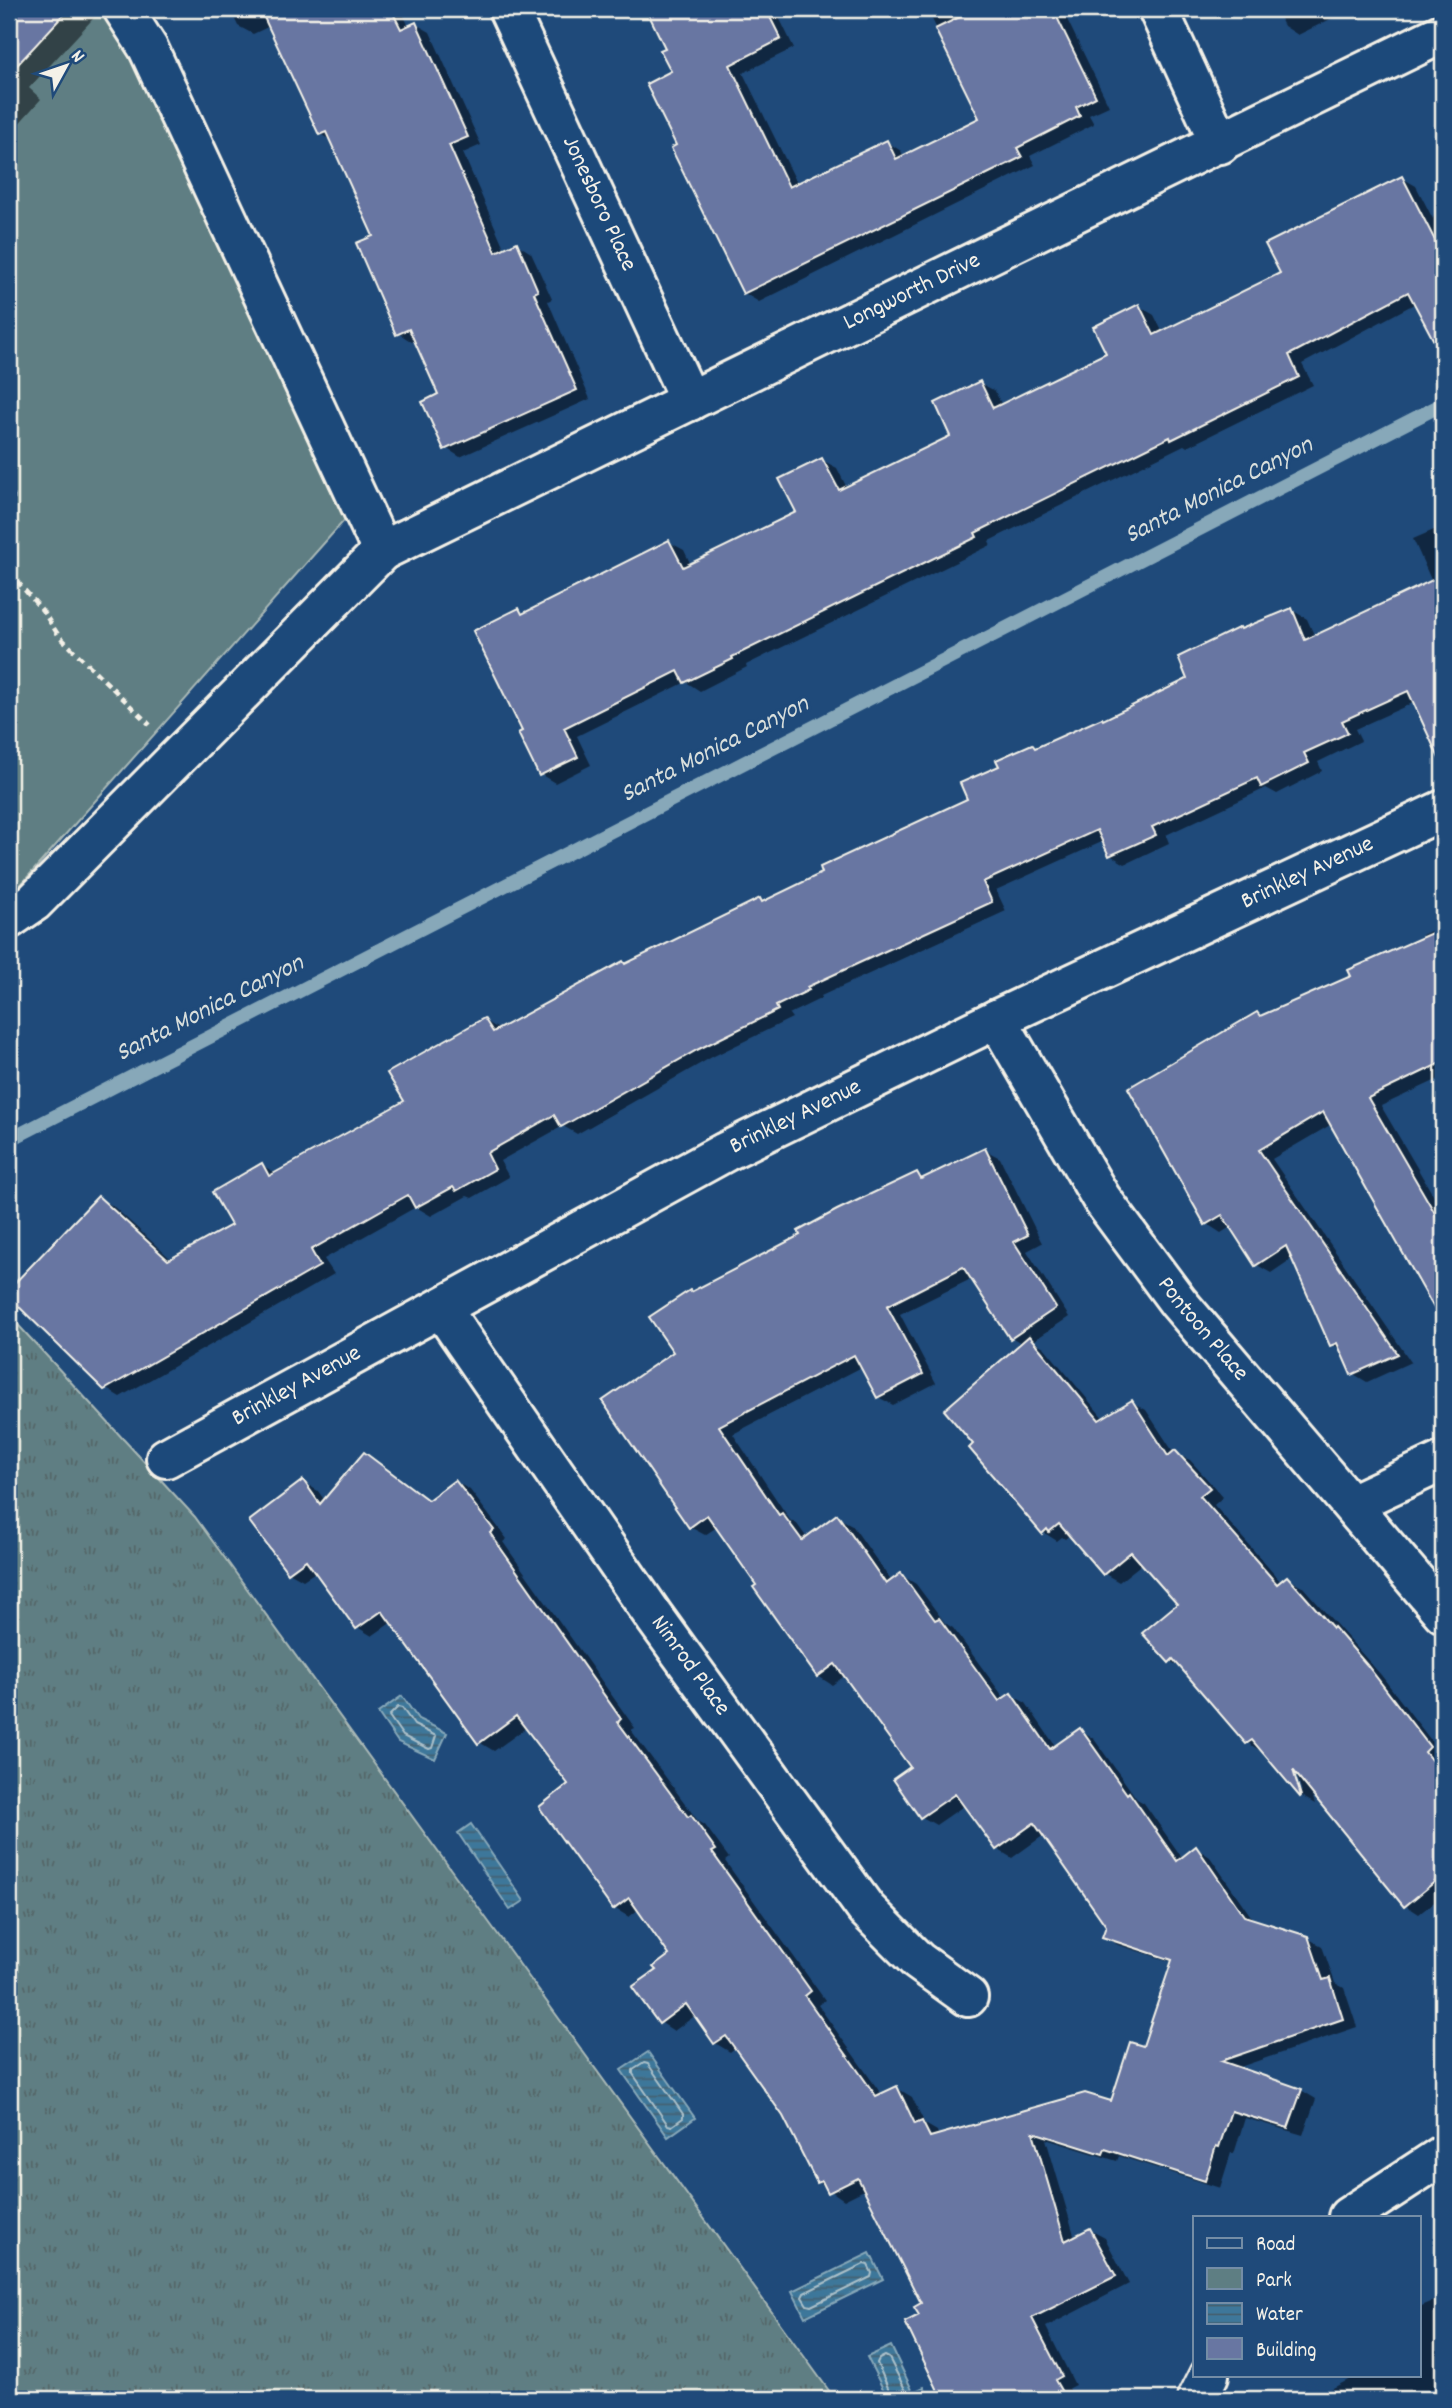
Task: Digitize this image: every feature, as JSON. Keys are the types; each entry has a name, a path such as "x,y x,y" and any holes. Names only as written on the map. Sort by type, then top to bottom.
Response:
{"street":[{"path":"122,9 148,48 382,551"},
{"name":"Jonesboro Place","path":"508,9 690,401"},
{"path":"1158,9 1220,144"},
{"name":"Longworth Drive","path":"9,919 34,902 382,551 1443,33"},
{"name":"Brinkley Avenue","path":"166,1458 725,1152 997,1019 1443,810"},
{"name":"Pontoon Place","path":"997,1019 1101,1198 1178,1302 1443,1613"},
{"name":"Nimrod Place","path":"441,1308 655,1618 866,1909 918,1961 968,1997"},
{"path":"1351,1504 1443,1461"},
{"path":"1350,2216 1443,2155"},
{"path":"1197,2399 1208,2376"}],"path":[{"path":"9,496 16,497"},
{"path":"9,572 42,610 59,636 180,755"}],"green space":[{"path":"25,9 103,9 134,55 349,515 9,898 9,20 13,23"},
{"path":"9,1315 195,1517 835,2399 9,2399"}],"water":[{"path":"402,1696 418,1719 447,1733 435,1759 398,1742 378,1713"},
{"path":"471,1824 524,1901 510,1910 458,1833"},
{"path":"648,2052 695,2118 668,2137 621,2070"},
{"path":"870,2253 883,2279 805,2317 792,2291"},
{"path":"891,2346 913,2392 924,2387 930,2399 888,2399 867,2357"}],"building":[{"path":"9,9 69,9 9,74"},
{"path":"260,9 391,9 401,29 416,22 468,137 449,145 496,252 517,242 538,291 534,293 577,390 444,450 422,402 438,394 409,329 396,335 356,243 373,236 326,132 319,135"},
{"path":"646,9 766,9 781,39 730,65 789,187 887,140 896,159 979,118 935,29 976,9 1053,9 1096,97 1076,107 1080,116 1017,148 1022,157 743,294 671,148 676,145 646,84 671,71 660,50 665,48"},
{"path":"1402,176 1443,256 1443,358 1408,292 1289,355 1299,377 975,533 977,537 684,683 678,671 564,728 578,757 539,776 518,733 522,731 473,631 519,608 522,614 669,540 683,567 796,512 779,479 822,458 839,490 950,436 935,403 980,381 993,408 1106,353 1093,327 1139,304 1154,335 1280,273 1265,244"},
{"path":"1443,575 1443,767 1408,691 1342,721 1348,733 1304,753 1309,763 1261,787 1257,778 1152,827 1156,835 1109,856 1097,830 983,882 992,902 807,987 809,990 776,1006 778,1010 697,1050 561,1127 554,1115 487,1153 495,1169 456,1191 453,1187 415,1208 408,1195 311,1250 320,1266 104,1390 9,1297 9,1289 98,1196 168,1260 231,1225 212,1192 262,1163 269,1176 404,1101 387,1073 484,1018 493,1032 623,961 625,964 760,898 762,902 822,873 820,867 967,799 960,783 999,766 996,760 1032,744 1035,748 1102,718 1103,720 1187,679 1178,657 1240,627 1241,629 1292,608 1305,640"},
{"path":"1443,928 1443,1062 1368,1098 1443,1227 1443,1324 1323,1112 1259,1150 1398,1354 1351,1375 1337,1343 1330,1346 1286,1246 1255,1266 1222,1215 1205,1225 1128,1088 1257,1012 1260,1016 1351,976 1348,970"},
{"path":"985,1148 1028,1235 1014,1242 1056,1308 1010,1339 963,1267 887,1306 923,1374 877,1398 854,1355 719,1426 779,1515 782,1513 802,1540 837,1514 886,1584 901,1573 935,1620 939,1618 999,1701 1011,1693 1050,1749 1080,1728 1177,1861 1196,1846 1244,1916 1308,1936 1323,1980 1330,1978 1343,2019 1221,2061 1302,2089 1288,2128 1231,2111 1205,2181 1105,2149 1103,2154 1033,2132 1065,2241 1090,2228 1116,2276 1032,2318 1062,2376 1055,2380 1066,2399 942,2399 905,2322 919,2315 914,2307 921,2303 858,2178 828,2193 822,2181 817,2183 783,2116 726,2036 714,2044 686,2004 659,2024 632,1987 656,1970 653,1967 669,1955 629,1898 613,1910 539,1807 568,1784 516,1716 478,1744 382,1611 356,1629 306,1560 288,1573 249,1521 303,1480 320,1504 364,1452 428,1500 455,1480 494,1530 490,1533 621,1719 618,1722 688,1817 691,1815 716,1850 712,1852 811,1991 805,1996 876,2096 897,2086 915,2124 922,2121 930,2137 1085,2093 1111,2101 1130,2042 1143,2046 1172,1960 1102,1937 1106,1926 1034,1823 996,1850 955,1794 920,1818 893,1779 910,1767 835,1664 817,1677 753,1587 756,1585 707,1515 689,1528 602,1401 673,1352 649,1317 690,1290 691,1292 800,1235 798,1231 837,1210 917,1172 921,1179"},
{"path":"1029,1336 1099,1420 1132,1400 1168,1456 1175,1450 1210,1488 1200,1496 1277,1584 1287,1576 1334,1627 1430,1747 1425,1752 1443,1775 1443,1875 1404,1907 1293,1770 1300,1797 1252,1740 1246,1744 1173,1659 1169,1663 1142,1633 1177,1604 1131,1552 1103,1575 1059,1524 1042,1534 969,1448 973,1444 944,1410"}],"waterway":[{"name":"Santa Monica Canyon","path":"9,1140 1443,404"}]}
